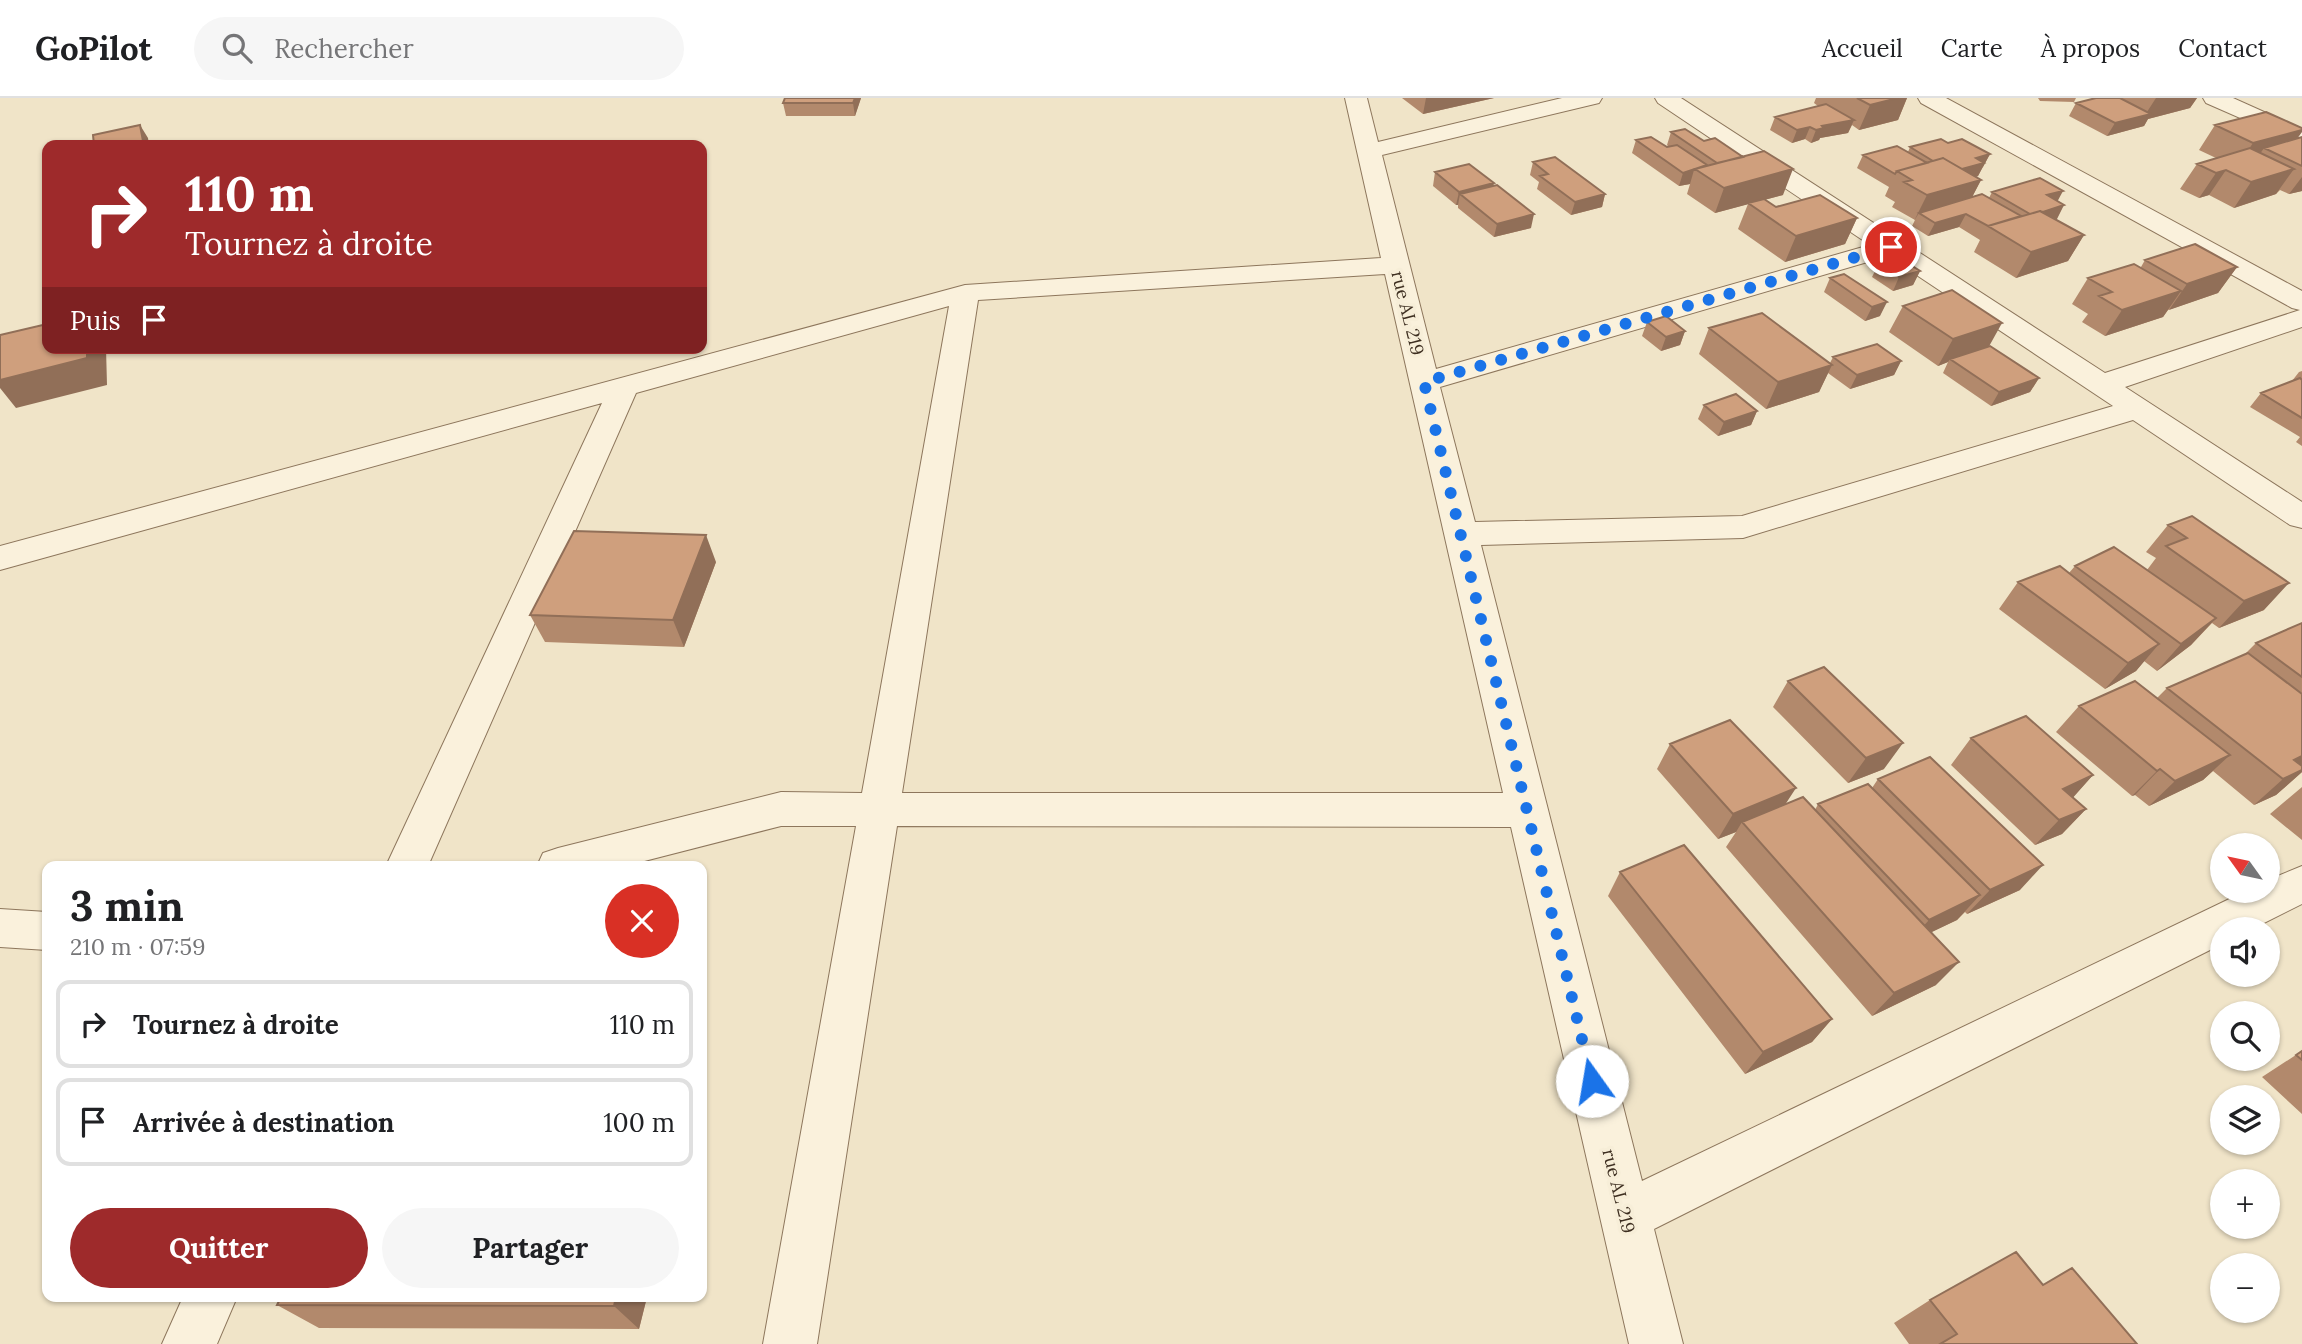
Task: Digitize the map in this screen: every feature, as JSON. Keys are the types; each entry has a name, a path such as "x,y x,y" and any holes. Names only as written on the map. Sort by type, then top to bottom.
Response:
{"street":[{"name":"rue AL 219","path":"1356,98 1656,1344"},
{"path":"1369,151 1591,98"},
{"path":"1666,98 2302,517"},
{"path":"1929,98 2302,302"},
{"path":"2214,98 2302,138"},
{"path":"1424,382 1891,247"},
{"path":"0,558 965,293 1396,265"},
{"path":"790,1344 965,293"},
{"path":"2100,384 2302,318"},
{"path":"409,861 624,387"},
{"path":"1461,534 1743,527 2137,409"},
{"path":"577,861 781,808 1527,810"},
{"path":"1625,1216 2302,884"},
{"path":"0,928 42,931"},
{"path":"190,1344 209,1302"}],"building":[{"path":"785,98 855,98 853,103 783,103"},
{"path":"1857,98 1898,98 1870,105"},
{"path":"2096,98 2120,98 2151,114 2115,123 2076,103"},
{"path":"1826,104 1854,120 1822,126 1824,128 1816,130 1810,127 1797,130 1775,117"},
{"path":"2266,112 2302,130 2253,143 2215,125"},
{"path":"140,125 143,140 94,140 93,135"},
{"path":"1685,129 1704,141 1715,138 1743,157 1717,163 1671,132"},
{"path":"1651,137 1667,147 1677,145 1707,165 1683,173 1636,140"},
{"path":"2302,137 2302,166 2264,148"},
{"path":"1941,139 1948,143 1962,139 1990,154 1976,158 1984,163 1962,169 1943,158 1933,161 1910,147"},
{"path":"1897,146 1927,163 1897,171 1895,174 1863,155"},
{"path":"2250,148 2294,169 2251,182 2226,170 2216,173 2197,164"},
{"path":"1764,151 1793,169 1724,188 1695,169"},
{"path":"1555,157 1605,194 1575,202 1540,176 1548,174 1533,162"},
{"path":"1943,158 1981,180 1927,195 1904,182 1912,180 1897,171"},
{"path":"1469,164 1494,183 1459,192 1435,172"},
{"path":"2040,178 2063,191 2047,195 2064,205 2030,214 1992,192"},
{"path":"1497,185 1534,214 1497,224 1460,194"},
{"path":"1982,194 2021,216 1988,226 1966,214 1935,223 1919,213"},
{"path":"1820,195 1857,218 1796,236 1748,203 1764,199 1776,207"},
{"path":"2040,211 2084,235 2031,252 1988,226"},
{"path":"2195,244 2237,267 2187,284 2145,260"},
{"path":"1898,257 1920,271 1899,277 1879,263"},
{"path":"2134,264 2181,291 2122,310 2099,296 2112,292 2088,278"},
{"path":"1844,274 1887,302 1872,307 1830,278"},
{"path":"1952,290 2002,323 1953,339 1903,306"},
{"path":"1762,313 1832,365 1778,382 1709,328"},
{"path":"1666,316 1685,331 1666,337 1647,322"},
{"path":"42,325 42,354 87,354 87,358 0,380 0,335"},
{"path":"1877,344 1901,361 1857,375 1833,357"},
{"path":"1990,346 2039,378 1999,392 1950,359"},
{"path":"2300,378 2302,418 2261,393"},
{"path":"1736,394 1757,411 1724,422 1704,405"},
{"path":"2192,516 2289,583 2244,601 2166,546 2187,538 2168,525"},
{"path":"574,531 706,535 673,620 530,615"},
{"path":"2114,547 2216,618 2181,644 2075,566"},
{"path":"2060,566 2159,644 2128,663 2018,582"},
{"path":"2302,623 2302,677 2256,643"},
{"path":"2248,653 2302,694 2302,756 2294,760 2302,766 2302,770 2283,779 2167,688"},
{"path":"1824,667 1903,743 1866,758 1788,681"},
{"path":"2135,681 2230,755 2175,781 2160,769 2157,771 2079,706"},
{"path":"2026,716 2093,775 2063,789 2086,809 2059,820 1971,738"},
{"path":"1730,720 1796,788 1733,814 1670,744"},
{"path":"1930,757 2043,865 1990,890 1878,779"},
{"path":"1868,784 1980,895 1929,920 1818,804"},
{"path":"1803,797 1959,962 1894,993 1742,822"},
{"path":"1684,845 1832,1019 1763,1052 1620,872"},
{"path":"2016,1252 2043,1285 2072,1268 2137,1344 1940,1344 1957,1334 1930,1300"},
{"path":"278,1302 615,1302 614,1306 277,1305"}],"route":[{"path":"1592,1081 1424,382 1891,247"}]}
